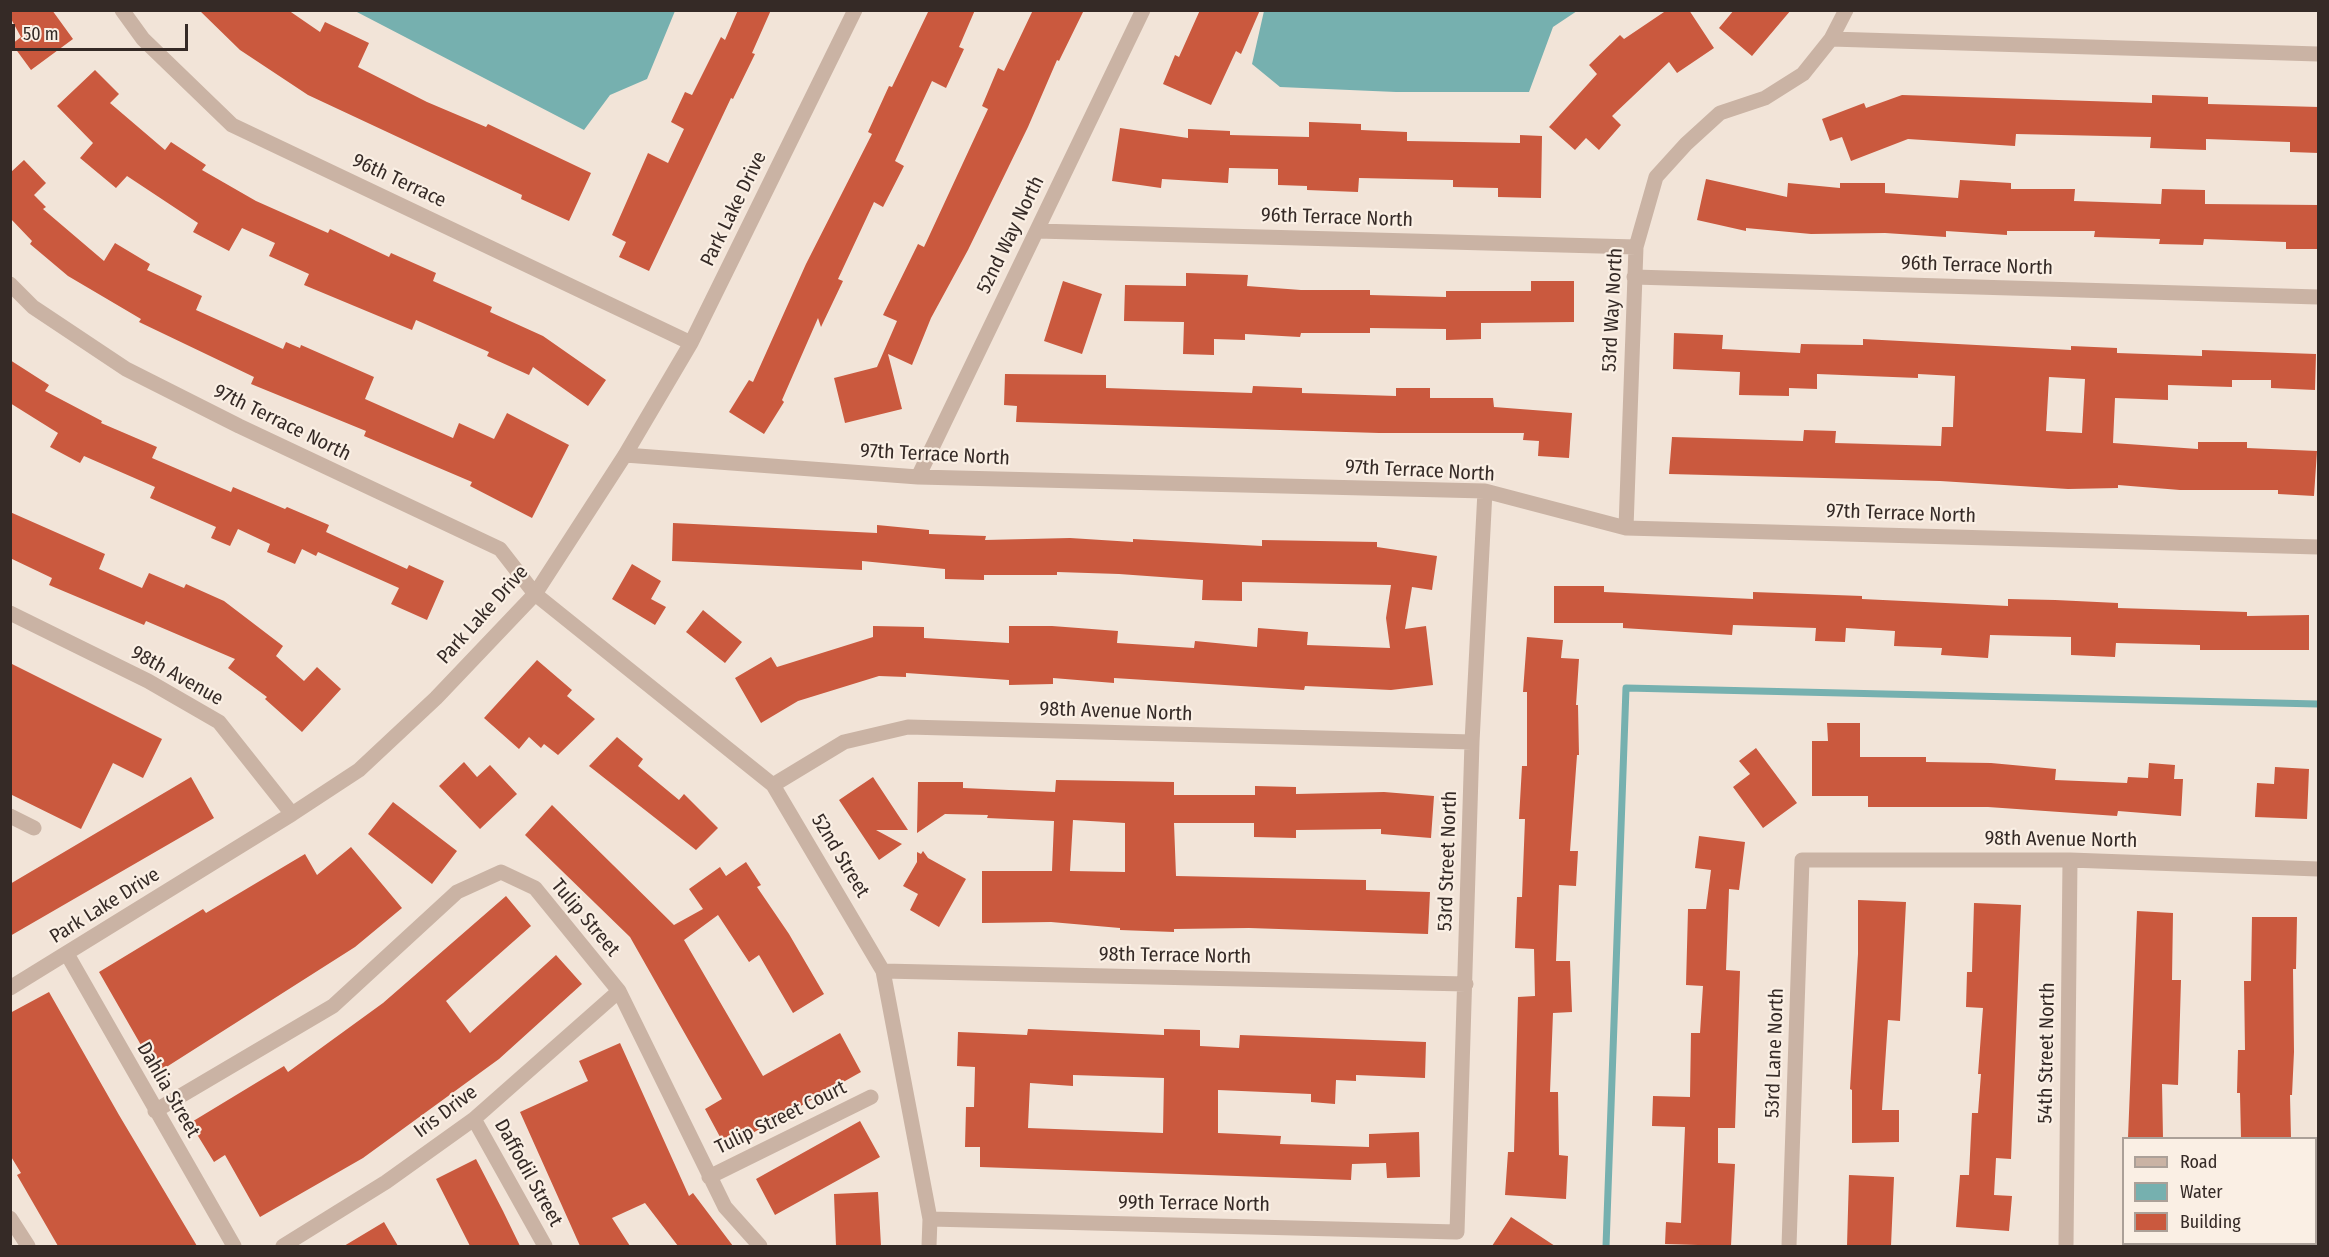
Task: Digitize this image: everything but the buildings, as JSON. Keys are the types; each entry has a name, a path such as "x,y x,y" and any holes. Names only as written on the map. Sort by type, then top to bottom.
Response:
{"street":[{"name":"96th Terrace","path":"122,10 143,39 232,125 692,343"},
{"name":"Park Lake Drive","path":"10,988 292,814 359,770 436,698 535,594 625,455 692,343 855,10"},
{"name":"52nd Way North","path":"918,477 1143,10"},
{"name":"53rd Way North","path":"1626,528 1635,247 1656,177 1686,144 1720,113 1765,98 1803,74 1831,39 1846,10"},
{"path":"1831,39 2319,54"},
{"name":"96th Terrace North","path":"1037,231 1635,247"},
{"name":"96th Terrace North","path":"1634,277 2319,297"},
{"name":"97th Terrace North","path":"10,284 33,308 126,369 239,426 500,549 535,594"},
{"name":"97th Terrace North","path":"625,455 918,477 1485,491 1626,528 2319,547"},
{"name":"53rd Street North","path":"1457,1232 1473,742 1485,491"},
{"name":"52nd Street","path":"535,594 773,785 883,971 930,1219 928,1246"},
{"name":"98th Avenue","path":"10,613 148,681 219,722 292,814"},
{"name":"98th Avenue North","path":"773,785 844,742 908,727 1473,742"},
{"path":"10,816 34,828"},
{"name":"98th Avenue North","path":"1802,860 2070,860 2319,869"},
{"name":"53rd Lane North","path":"1789,1246 1802,860"},
{"name":"54th Street North","path":"2066,1246 2070,860"},
{"name":"Tulip Street","path":"155,1111 333,1006 457,892 501,872 535,888 620,991 725,1207 760,1246"},
{"name":"Dahlia Street","path":"67,954 234,1246"},
{"name":"98th Terrace North","path":"883,971 1466,984"},
{"name":"Iris Drive","path":"283,1246 386,1182 474,1119 620,991"},
{"name":"Tulip Street Court","path":"709,1177 871,1097"},
{"name":"Daffodil Street","path":"474,1119 545,1246"},
{"path":"10,1218 28,1246"},
{"name":"99th Terrace North","path":"930,1219 1457,1232"}],"water":[{"path":"1264,10 1577,11 1553,27 1529,92 1396,92 1280,87 1252,64"},
{"path":"355,11 675,11 647,79 610,95 584,130"}],"waterway":[{"path":"1606,1246 1626,688 2318,704"}]}
